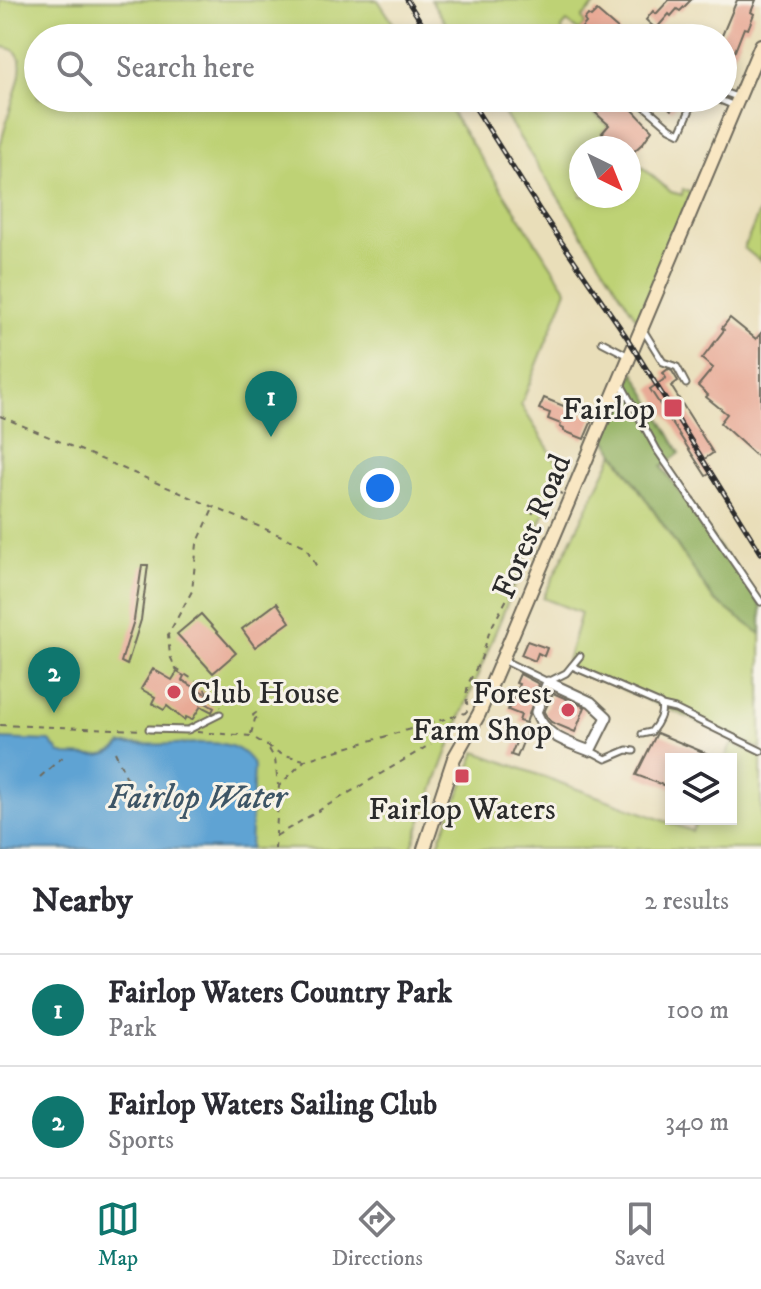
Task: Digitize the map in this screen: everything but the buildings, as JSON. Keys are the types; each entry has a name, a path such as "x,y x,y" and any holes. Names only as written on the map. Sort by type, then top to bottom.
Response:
{"street":[{"name":"Forest Road","path":"737,102 761,45"},
{"name":"Forest Road","path":"424,849 454,758 479,714 733,112"},
{"path":"548,682 591,702 607,717 590,751 556,738 542,726 536,712 548,682"}],"lane":[{"path":"651,112 680,133 689,112"},
{"path":"642,327 663,362 677,367 686,384"},
{"path":"602,342 630,356"},
{"path":"619,381 657,450 761,602"},
{"path":"502,660 548,682 566,673 580,656"},
{"path":"572,666 661,706 675,709 761,751"},
{"path":"642,734 656,727 661,706"},
{"path":"149,729 188,730 222,713"},
{"path":"590,751 606,759 627,750 634,751"}],"path":[{"path":"0,416 305,546 317,567"},
{"path":"279,786 305,760 468,710 468,684 481,659 490,630 508,597 524,553 533,512 543,500 557,492 564,495 563,499"},
{"path":"213,509 197,544 192,591 169,632 168,646 176,669 199,683 222,713"},
{"path":"251,736 255,719"},
{"path":"275,837 431,744"},
{"path":"268,746 275,759 279,786 275,849"},
{"path":"115,752 129,783"},
{"path":"40,777 65,755"}],"green space":[{"path":"0,0 378,0 394,24 24,24 24,112 451,112 567,290 521,405 562,470 460,718 411,849 0,849 0,146 21,69 17,53 0,47"},
{"path":"431,0 600,0 582,18 585,24 446,24"},
{"path":"503,112 593,112 609,125 602,133 605,136 569,136 569,208 641,208 641,166 671,192 682,195 683,189 691,193 637,319"},
{"path":"761,208 761,262 744,248"},
{"path":"634,372 680,453 662,467 761,606 761,634 714,600 605,438"},
{"path":"614,453 714,600 761,634 761,749 566,665 581,613 543,598"},
{"path":"732,743 761,756 761,849 436,849 476,752 665,821 665,825 692,831 695,825 737,825 737,753 728,753"}],"water":[{"name":"Fairlop Water","path":"0,739 50,741 65,755 88,756 110,753 122,744 218,743 239,749 254,766 250,849 0,849"}],"railway":[{"path":"407,0 422,24"},
{"path":"478,112 541,212 626,336 761,553"}],"place":[{"name":"Fairlop","path":"673,408"},
{"name":"Fairlop Waters Country Park","path":"271,437"},
{"name":"Club House","path":"174,692"},
{"name":"Forest Farm Shop","path":"568,710"},
{"name":"Fairlop Waters Sailing Club","path":"54,713"},
{"name":"Fairlop Waters","path":"462,776"}]}
